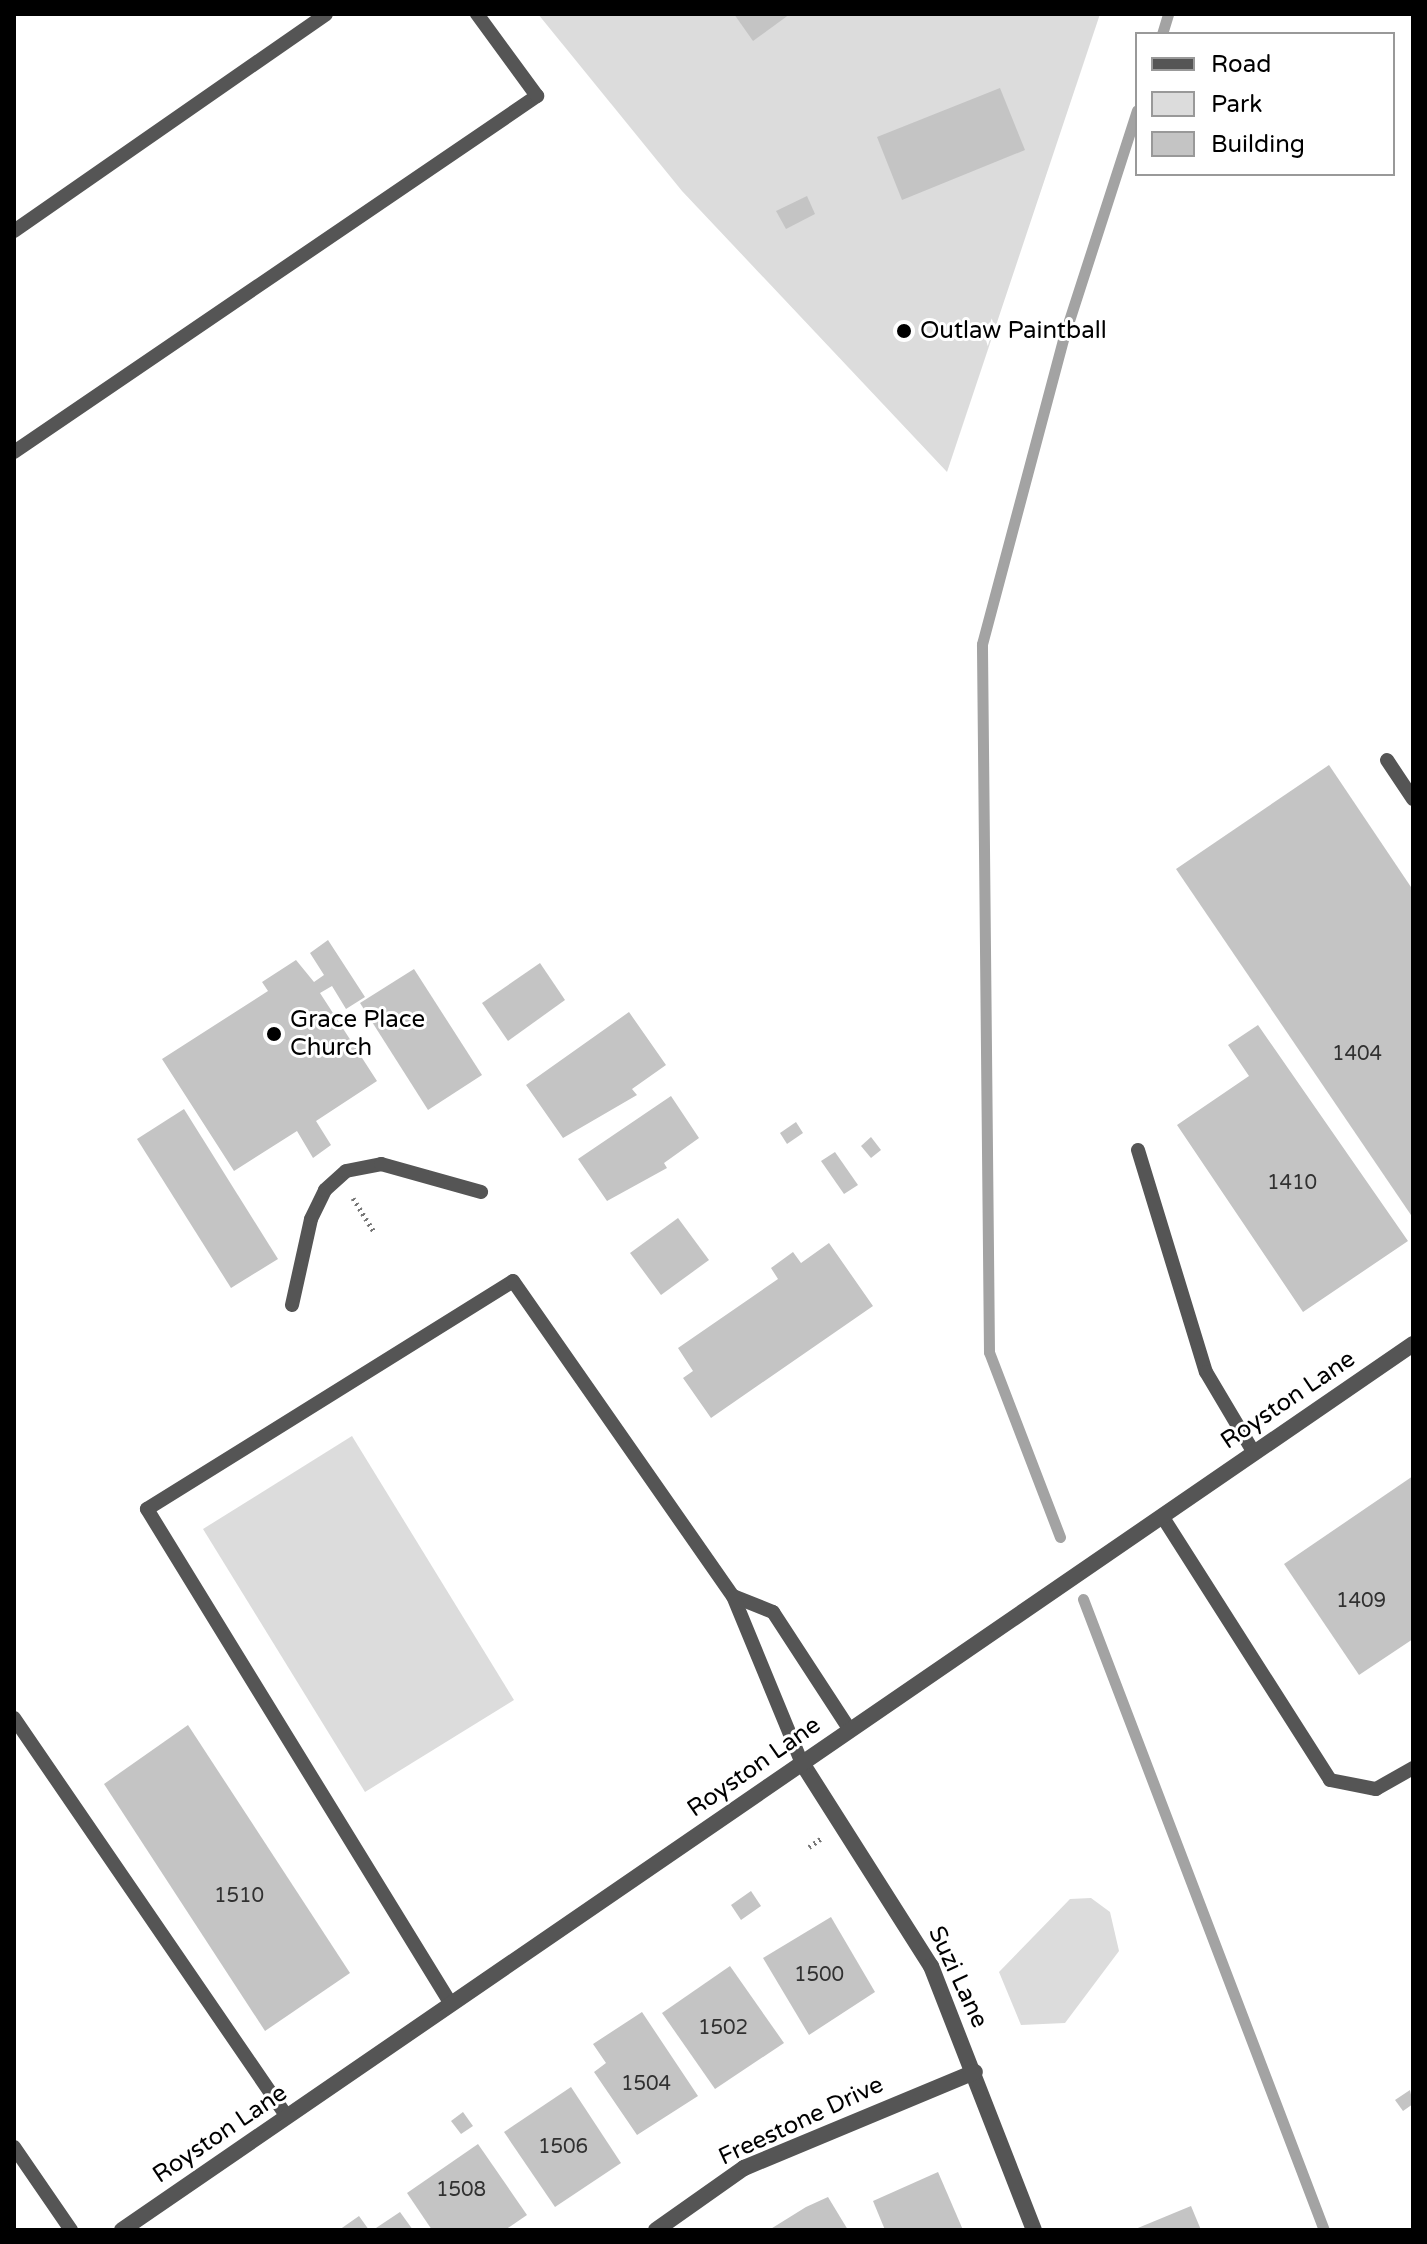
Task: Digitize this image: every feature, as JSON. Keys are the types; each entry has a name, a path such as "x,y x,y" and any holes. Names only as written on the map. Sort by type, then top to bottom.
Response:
{"street":[{"name":"Royston Lane","path":"122,2230 1413,1344"},
{"name":"Suzi Lane","path":"802,1763 931,1966 975,2072 1034,2230"},
{"name":"Freestone Drive","path":"656,2230 744,2168 975,2072"}],"lane":[{"path":"14,231 326,14"},
{"path":"14,452 537,96 477,14"},
{"path":"1387,760 1413,799"},
{"path":"1138,1150 1206,1372 1254,1453"},
{"path":"292,1305 311,1219 325,1190 346,1171 381,1164 481,1192"},
{"path":"451,2004 147,1509 513,1281 733,1596 802,1763"},
{"path":"1162,1516 1330,1780 1376,1789 1413,1768"},
{"path":"733,1596 773,1612 850,1730"},
{"path":"14,1718 287,2117"},
{"path":"14,2147 71,2230"}],"path":[{"path":"351,1195 374,1231"},
{"path":"809,1847 816,1842"}],"green space":[{"name":"Outlaw Paintball","path":"538,14 1100,14 947,472 682,191"},
{"path":"352,1436 514,1700 365,1792 203,1529"},
{"path":"1091,1898 1110,1912 1119,1951 1065,2023 1021,2025 999,1972 1070,1899"}],"building":[{"path":"734,14 790,14 753,41"},
{"path":"1000,88 1025,150 902,200 877,137"},
{"path":"807,196 815,214 786,229 776,211"},
{"path":"1329,765 1413,890 1413,1218 1176,869"},
{"name":"Grace Place Church","path":"328,940 365,997 346,1009 332,986 320,993 377,1081 316,1121 331,1145 313,1158 297,1131 234,1171 162,1059 268,991 262,982 296,960 314,982 324,975 310,953"},
{"path":"540,963 565,1000 508,1041 482,1003"},
{"path":"414,969 482,1075 428,1110 360,1003"},
{"path":"629,1012 666,1065 632,1089 637,1095 563,1138 526,1085"},
{"path":"1258,1025 1408,1241 1303,1312 1177,1125 1249,1076 1228,1045"},
{"path":"671,1096 699,1138 664,1163 667,1168 607,1201 578,1159"},
{"path":"184,1109 278,1259 231,1288 137,1139"},
{"path":"796,1122 803,1133 787,1144 780,1133"},
{"path":"871,1137 881,1150 871,1158 861,1146"},
{"path":"835,1152 858,1185 844,1194 821,1161"},
{"path":"678,1218 709,1260 661,1295 630,1253"},
{"path":"829,1243 873,1306 711,1418 683,1378 693,1371 678,1348 778,1279 771,1268 793,1252 801,1263"},
{"path":"1413,1476 1413,1639 1359,1675 1284,1564"},
{"path":"188,1725 350,1973 265,2031 104,1784"},
{"path":"751,1891 761,1906 741,1920 731,1905"},
{"path":"831,1917 875,1992 809,2035 763,1958"},
{"path":"730,1966 784,2043 715,2089 662,2013"},
{"path":"642,2012 698,2096 637,2135 594,2072 606,2063 593,2044"},
{"path":"571,2087 621,2163 555,2207 504,2132"},
{"path":"1410,2090 1413,2104 1403,2111 1395,2100"},
{"path":"463,2112 473,2126 461,2134 451,2121"},
{"path":"478,2144 527,2215 505,2230 432,2230 407,2193"},
{"path":"938,2172 963,2230 885,2230 873,2201"},
{"path":"828,2197 848,2230 769,2230 806,2207"},
{"path":"1191,2206 1201,2230 1133,2230"},
{"path":"400,2212 413,2230 373,2230"},
{"path":"359,2216 369,2230 339,2230"}],"waterway":[{"path":"1163,32 1168,14"},
{"path":"1060,1537 989,1352 982,644 1065,333 1135,116"},
{"path":"1083,1599 1324,2230"}],"place":[{"name":"Outlaw Paintball","path":"904,331"},
{"name":"Grace Place Church","path":"274,1034"}]}
